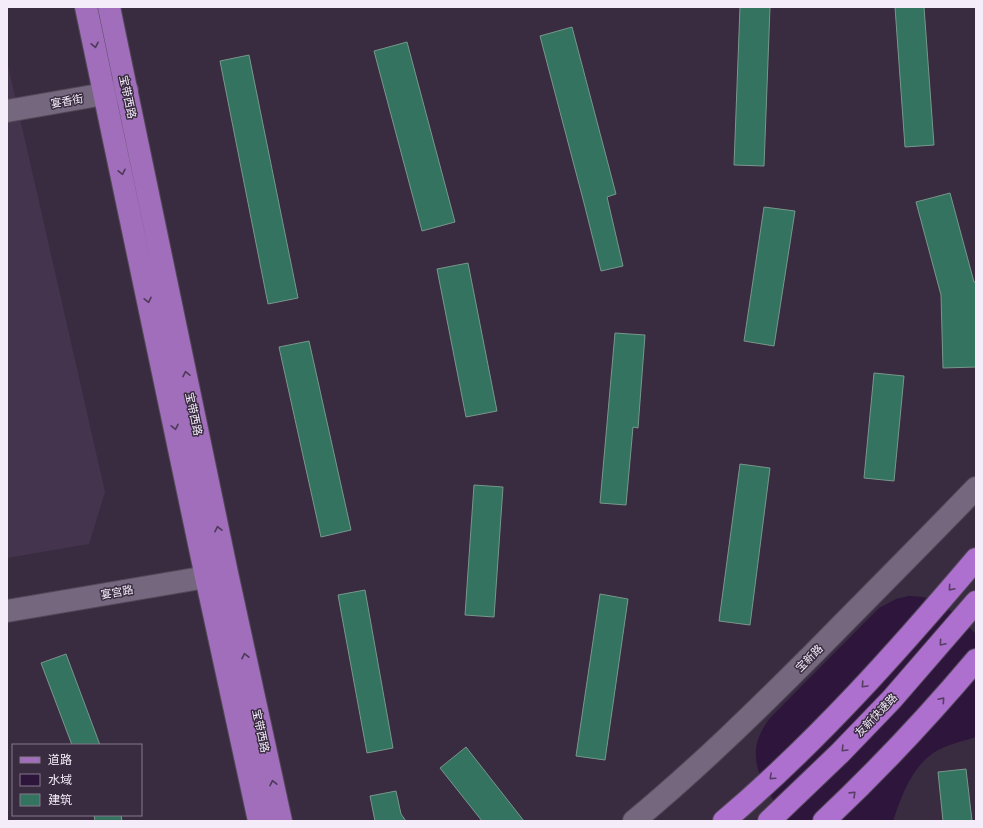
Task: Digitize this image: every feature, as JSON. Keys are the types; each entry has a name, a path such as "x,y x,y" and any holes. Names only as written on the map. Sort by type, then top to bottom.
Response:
{"highway":[{"path":"724,821 797,754 848,702 892,655 976,558"},
{"name":"友新快速路","path":"769,821 840,753 887,705 976,602"},
{"path":"824,821 868,779 923,722 976,660"}],"main road":[{"name":"宝带西路","path":"86,7 106,94 206,578 259,821"},
{"name":"宝带西路","path":"109,7 227,573 281,821"}],"street":[{"name":"宴香街","path":"7,111 127,90"},
{"name":"宝新路","path":"634,821 659,800 773,694 913,554 976,488"},
{"name":"宴宫路","path":"7,611 206,578 227,573"}],"shaded area":[{"path":"7,61 105,492 89,544 7,558"}],"water":[{"path":"908,596 938,602 946,607 976,634 976,737 938,750 921,764 904,791 893,821 787,821 764,784 759,771 756,759 756,746 761,732 770,718 879,608 896,599"}],"building":[{"path":"740,7 770,7 764,166 734,165"},
{"path":"895,7 924,7 934,145 905,147"},
{"path":"572,27 616,194 607,197 623,266 601,271 540,36"},
{"path":"407,42 455,222 422,231 374,51"},
{"path":"249,55 298,298 268,304 220,61"},
{"path":"950,193 974,282 976,282 976,367 943,368 941,295 916,202"},
{"path":"764,207 795,211 774,346 744,341"},
{"path":"468,263 497,411 466,417 437,269"},
{"path":"615,333 645,335 638,428 633,427 626,505 600,503"},
{"path":"309,341 351,530 321,537 279,347"},
{"path":"874,373 904,376 894,481 864,478"},
{"path":"740,464 770,468 750,625 719,621"},
{"path":"474,485 503,487 494,617 465,615"},
{"path":"365,590 393,748 367,753 338,595"},
{"path":"600,594 628,599 605,760 576,756"},
{"path":"66,654 100,744 72,744 41,663"},
{"path":"466,747 524,821 482,821 440,768"},
{"path":"966,769 972,821 943,821 938,772"},
{"path":"396,791 401,814 406,821 375,821 370,796"},
{"path":"94,816 121,816 122,821 95,821"}]}
